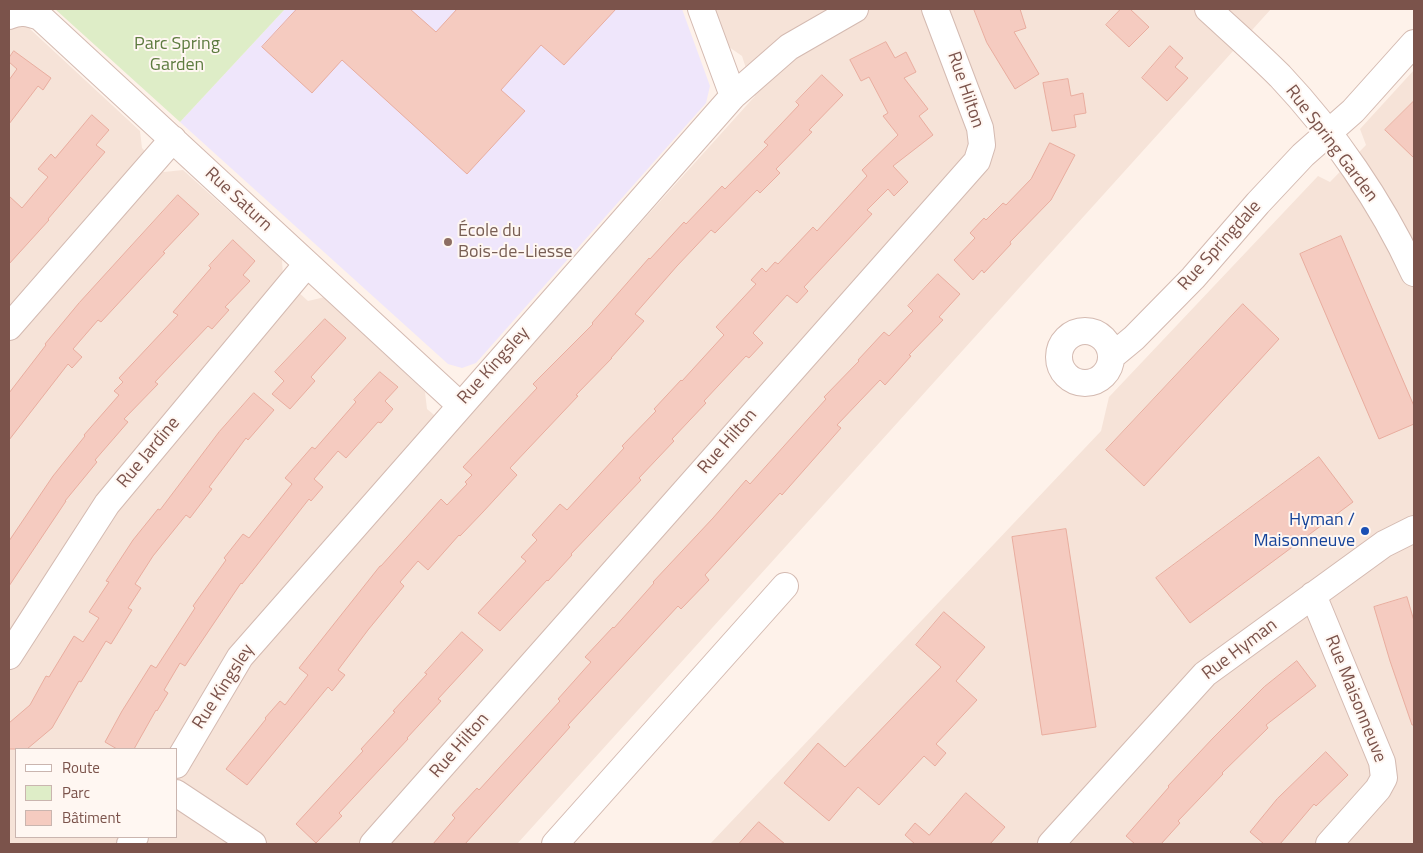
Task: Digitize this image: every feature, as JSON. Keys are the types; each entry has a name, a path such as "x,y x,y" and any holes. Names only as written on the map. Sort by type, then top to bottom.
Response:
{"street":[{"path":"701,9 733,96"},
{"name":"Rue Kingsley","path":"178,762 240,657 733,96 789,47 855,9"},
{"name":"Rue Hilton","path":"373,844 977,161 982,145 980,128 935,9"},
{"name":"Rue Spring Garden","path":"1208,9 1279,75 1302,100 1357,174 1386,218 1414,273"},
{"name":"Rue Saturn","path":"9,16 15,13 27,12 40,17 460,405"},
{"name":"Rue Springdale","path":"1112,357 1134,338 1193,278 1258,203 1303,155 1353,111 1414,43"},
{"path":"9,327 173,139"},
{"name":"Rue Jardine","path":"9,656 107,504 307,264"},
{"name":"Rue Hyman","path":"1051,844 1205,674 1384,544 1414,529"},
{"path":"554,844 785,586"},
{"name":"Rue Maisonneuve","path":"1313,595 1382,762 1384,778 1378,789 1328,844"},
{"path":"178,793 253,844"}],"shaded area":[{"path":"9,9 35,9 30,29 140,131 142,148 164,172 183,170 282,259 283,278 308,301 325,297 425,392 427,409 453,431 755,96 742,56 729,47 715,9 1271,9 517,844 9,844"},
{"name":"École du Bois-de-Liesse","path":"285,9 682,9 710,86 706,103 476,363 462,368 448,364 180,122"},
{"path":"1414,70 1414,844 710,844 1101,431 1109,397 1318,176 1330,182 1366,145 1360,129"}],"green space":[{"name":"Parc Spring Garden","path":"55,9 285,9 180,122"}],"building":[{"path":"297,9 410,9 436,32 457,9 616,9 564,65 541,45 501,90 525,111 467,174 342,60 312,93 262,47"},
{"path":"974,9 1020,9 1026,28 1014,32 1039,74 1015,89 987,43"},
{"path":"1121,9 1130,9 1149,27 1129,47 1106,25"},
{"path":"886,42 895,58 906,52 916,72 904,78 928,109 919,116 933,135 893,166 908,182 894,196 888,189 867,210 872,214 804,287 808,291 797,303 787,295 753,333 763,343 749,358 746,356 704,401 706,403 672,439 674,441 639,478 641,480 500,631 478,613 526,561 521,557 537,540 532,535 560,504 567,510 624,448 622,446 656,411 654,409 724,335 716,327 756,284 751,280 762,268 766,272 775,262 778,264 813,227 817,231 867,176 862,170 898,135 883,116 888,113 869,77 861,81 850,60"},
{"path":"1170,46 1183,58 1175,67 1188,78 1167,101 1142,78"},
{"path":"14,51 51,78 43,90 38,86 9,124 9,80 17,69 9,62 9,58"},
{"path":"822,75 843,95 809,130 812,132 776,169 780,173 760,193 757,190 715,233 711,230 677,266 635,314 644,321 576,395 578,396 510,468 517,475 483,512 459,535 428,570 418,561 400,582 404,586 338,670 345,675 332,691 328,687 247,785 226,769 265,718 280,701 285,705 308,675 299,668 380,566 441,499 447,505 467,484 465,482 472,475 463,467 537,388 533,384 593,324 649,258 684,222 686,224 722,186 725,189 768,145 764,142 799,105 796,102"},
{"path":"1068,79 1071,96 1083,93 1086,113 1074,115 1076,127 1052,131 1043,83"},
{"path":"1414,101 1414,158 1385,130"},
{"path":"92,115 109,130 96,145 105,152 49,220 9,264 9,196 22,208 48,177 38,169 51,154 55,158"},
{"path":"1050,143 1075,155 1051,200 1010,242 1011,244 984,273 982,270 973,280 954,260 975,238 970,233 984,218 986,220 1003,203 1006,205 1031,179"},
{"path":"178,195 199,214 101,322 98,320 73,349 82,357 72,368 68,364 9,440 9,393 45,344 79,303"},
{"path":"1341,236 1414,406 1414,424 1379,439 1300,254"},
{"path":"233,240 255,261 243,275 250,281 225,307 229,310 212,329 208,326 155,382 158,384 124,419 128,422 95,460 97,462 65,501 9,586 9,541 53,476 84,435 119,395 114,391 123,382 119,378 178,315 173,312 211,268 209,266"},
{"path":"938,274 960,294 939,317 943,320 909,355 911,356 885,385 880,380 837,425 841,428 782,495 780,493 705,575 709,580 681,609 678,606 568,725 570,727 465,844 433,844 455,818 452,815 477,788 479,790 560,701 558,699 591,662 585,657 614,628 653,582 746,480 750,484 826,399 824,397 884,332 889,336 913,311 908,306"},
{"path":"1243,304 1279,339 1144,486 1106,450"},
{"path":"325,319 346,338 311,377 315,381 290,409 272,394 284,381 275,372"},
{"path":"380,372 398,387 385,401 393,409 381,423 378,422 346,458 338,451 314,479 323,487 311,501 309,499 241,583 185,666 180,663 164,690 168,693 135,748 115,748 105,742 151,665 156,668 195,608 193,606 226,560 224,558 243,534 249,538 292,484 285,478 312,447 315,449 356,402 354,400"},
{"path":"254,393 274,410 248,440 246,438 209,487 212,489 190,518 186,515 153,556 135,584 141,588 128,608 132,610 111,644 106,641 81,682 79,681 52,728 28,748 9,749 9,723 30,705 46,676 49,677 74,636 83,642 99,618 89,612 109,582 106,581 133,540 158,509 160,510 219,432"},
{"path":"1319,457 1353,502 1190,623 1156,578"},
{"path":"1066,529 1096,727 1042,735 1012,537"},
{"path":"1407,597 1414,621 1414,725 1412,725 1390,661 1374,607"},
{"path":"944,612 985,647 956,681 977,700 936,744 946,753 935,766 924,756 879,805 858,787 829,821 784,783 818,743 845,767 941,667 916,645"},
{"path":"462,632 483,650 438,699 441,701 408,739 339,813 342,816 316,843 296,824 363,751 361,749 395,712 393,711"},
{"path":"1297,661 1316,686 1266,725 1268,728 1222,773 1178,821 1180,823 1161,844 1135,844 1126,836 1168,786 1213,738 1264,687"},
{"path":"1326,752 1348,775 1316,806 1314,804 1280,844 1264,844 1250,832 1277,799"},
{"path":"966,793 1005,827 990,844 915,844 905,835 915,823 929,835"},
{"path":"759,822 785,844 739,844"}],"place":[{"name":"École du Bois-de-Liesse","path":"448,242"},
{"name":"Hyman / Maisonneuve","path":"1365,531"}]}
